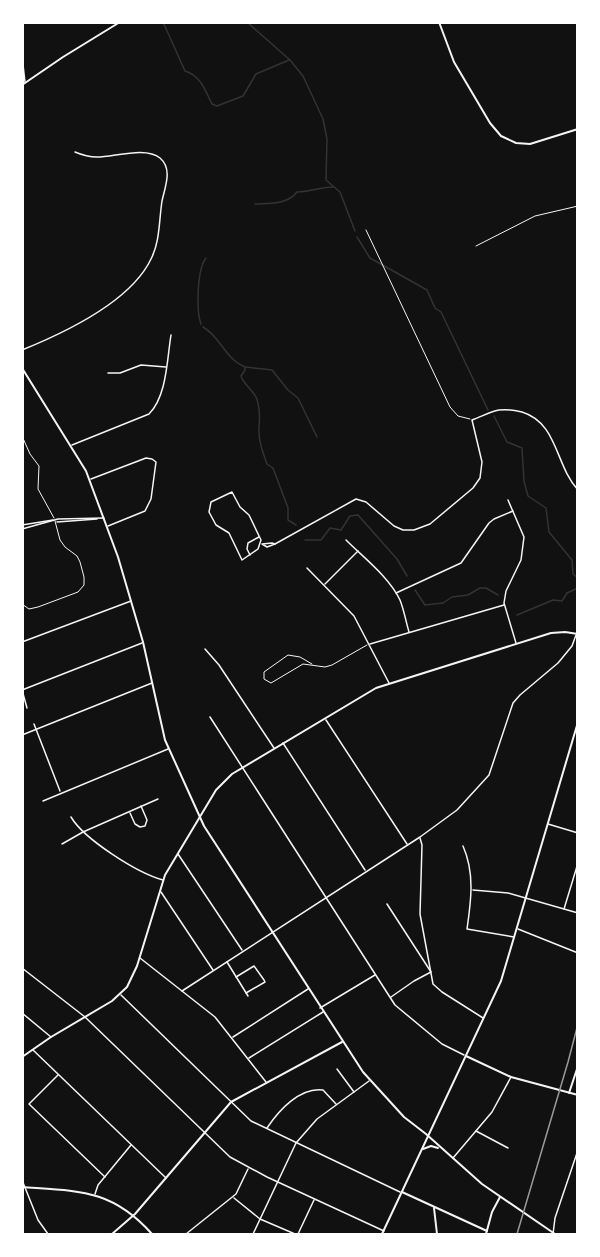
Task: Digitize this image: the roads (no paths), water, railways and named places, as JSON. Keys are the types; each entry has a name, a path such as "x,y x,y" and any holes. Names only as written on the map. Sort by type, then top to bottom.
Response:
{"main road":[{"path":"24,84 120,22"},
{"path":"439,22 454,62 490,123 501,136 516,143 531,144 578,129"},
{"path":"22,368 83,464 90,480 108,526 143,642 168,749 199,816 322,1012 370,1080 404,1117 452,1158 500,1197 554,1234"},
{"path":"22,1057 120,995 132,977 160,891 177,853 216,790 232,774 371,690 554,633 577,634"},
{"path":"382,1234 501,981 578,722"},
{"path":"112,1234 133,1216 231,1102 342,1042"},
{"path":"466,1056 511,1077 578,1095"},
{"path":"569,1093 578,1066"},
{"path":"422,1151 431,1146 443,1150"},
{"path":"24,1187 94,1194 111,1201 133,1216 152,1234"},
{"path":"402,1192 486,1233 494,1206 500,1197"},
{"path":"434,1207 437,1234"}],"street":[{"path":"22,56 24,84"},
{"path":"22,350 61,334 93,315 130,287 145,269 155,249 166,185 165,164 151,153 99,157 75,152"},
{"path":"72,446 149,414 161,397 171,335"},
{"path":"108,373 120,373 141,365 165,367"},
{"path":"262,544 267,546 275,544 354,499 366,502 394,526 403,530 414,530 430,524 473,488 480,478 482,462 472,420 506,410 526,414 538,421 550,433 567,477 578,490"},
{"path":"90,480 146,458 156,462 151,499 145,511 108,526"},
{"path":"232,492 240,507 249,515 262,544 242,560 229,533 214,521 209,512 211,502 232,492"},
{"path":"508,500 523,533 524,543 518,569 506,591 505,605 516,644"},
{"path":"396,593 461,563 489,523 513,511"},
{"path":"22,527 55,520 58,522 104,518"},
{"path":"250,555 247,549 248,543 260,537"},
{"path":"346,540 396,593 409,633"},
{"path":"324,584 358,551"},
{"path":"307,568 354,616 389,683"},
{"path":"22,642 131,601"},
{"path":"369,645 505,605"},
{"path":"182,991 420,837 457,810 489,775 513,703 558,663 572,646 577,634"},
{"path":"27,708 22,690 143,642"},
{"path":"205,649 219,665 274,749"},
{"path":"22,735 152,683"},
{"path":"210,717 395,1005 432,1036 466,1056"},
{"path":"325,718 408,844"},
{"path":"33,724 61,792"},
{"path":"283,743 366,871"},
{"path":"43,801 168,749"},
{"path":"63,844 83,832 158,799"},
{"path":"129,812 135,824 142,828 147,820 141,806"},
{"path":"71,817 83,832 133,867 164,880"},
{"path":"548,824 578,833"},
{"path":"420,837 422,845 420,914 435,987 484,1018"},
{"path":"463,846 468,856 472,890 467,929 514,937"},
{"path":"177,853 242,951"},
{"path":"564,909 578,863"},
{"path":"472,890 503,892 578,913"},
{"path":"160,891 213,971"},
{"path":"387,904 431,972"},
{"path":"517,929 578,953"},
{"path":"139,958 215,1017 267,1083"},
{"path":"227,962 247,995 265,982 254,966 236,976"},
{"path":"22,968 85,1017 230,1157 248,1168 384,1231"},
{"path":"390,997 431,972"},
{"path":"320,1008 375,975"},
{"path":"232,1038 308,989"},
{"path":"120,995 251,1121 402,1192"},
{"path":"249,1059 322,1012"},
{"path":"22,1013 51,1037"},
{"path":"32,1049 166,1178"},
{"path":"337,1069 354,1093"},
{"path":"58,1075 29,1104 105,1177"},
{"path":"452,1158 492,1112 511,1077"},
{"path":"253,1234 296,1143 317,1119 370,1080"},
{"path":"267,1129 293,1099 312,1089 323,1090 337,1105"},
{"path":"475,1131 508,1148"},
{"path":"94,1194 97,1187 132,1145"},
{"path":"554,1234 555,1218 577,1152"},
{"path":"186,1234 236,1194 248,1168"},
{"path":"22,1180 38,1220 48,1234"},
{"path":"233,1197 260,1219 296,1234 315,1198"}],"lane":[{"path":"476,246 535,216 578,206"},
{"path":"366,230 450,407 458,416 472,420"},
{"path":"22,436 29,452 40,467 38,489 55,520 57,533 62,543 75,554 80,562 85,579 83,587 78,592 35,608 28,609 22,604"},
{"path":"312,664 300,657 288,655 264,672 264,679 271,683 303,664 325,667 332,665 369,645"}],"waterway":[{"path":"163,22 185,71 199,80 212,104 217,106 243,96 256,74 289,60"},
{"path":"247,22 290,60 303,76 323,119 327,139 326,180 340,192 355,231"},
{"path":"255,204 278,202 288,199 297,192 333,187"},
{"path":"357,237 370,258 427,290 435,308 441,312 488,410"},
{"path":"201,324 198,290 206,258"},
{"path":"203,327 214,336 232,359 245,367 241,376 257,399 262,451 267,464 273,468 288,508 288,520 296,525"},
{"path":"246,367 272,370 288,390 298,398 317,437"},
{"path":"494,416 507,442 522,448 524,481 528,496 546,508 549,532 572,560 573,574 578,578"},
{"path":"305,540 321,540 330,528 341,530 350,516 358,515 397,559 407,576"},
{"path":"415,590 425,605 443,603 452,597 468,595 480,588 486,588 498,595"},
{"path":"517,615 553,600 562,601 567,593 578,588"}],"railway":[{"path":"517,1234 578,1024"}]}
